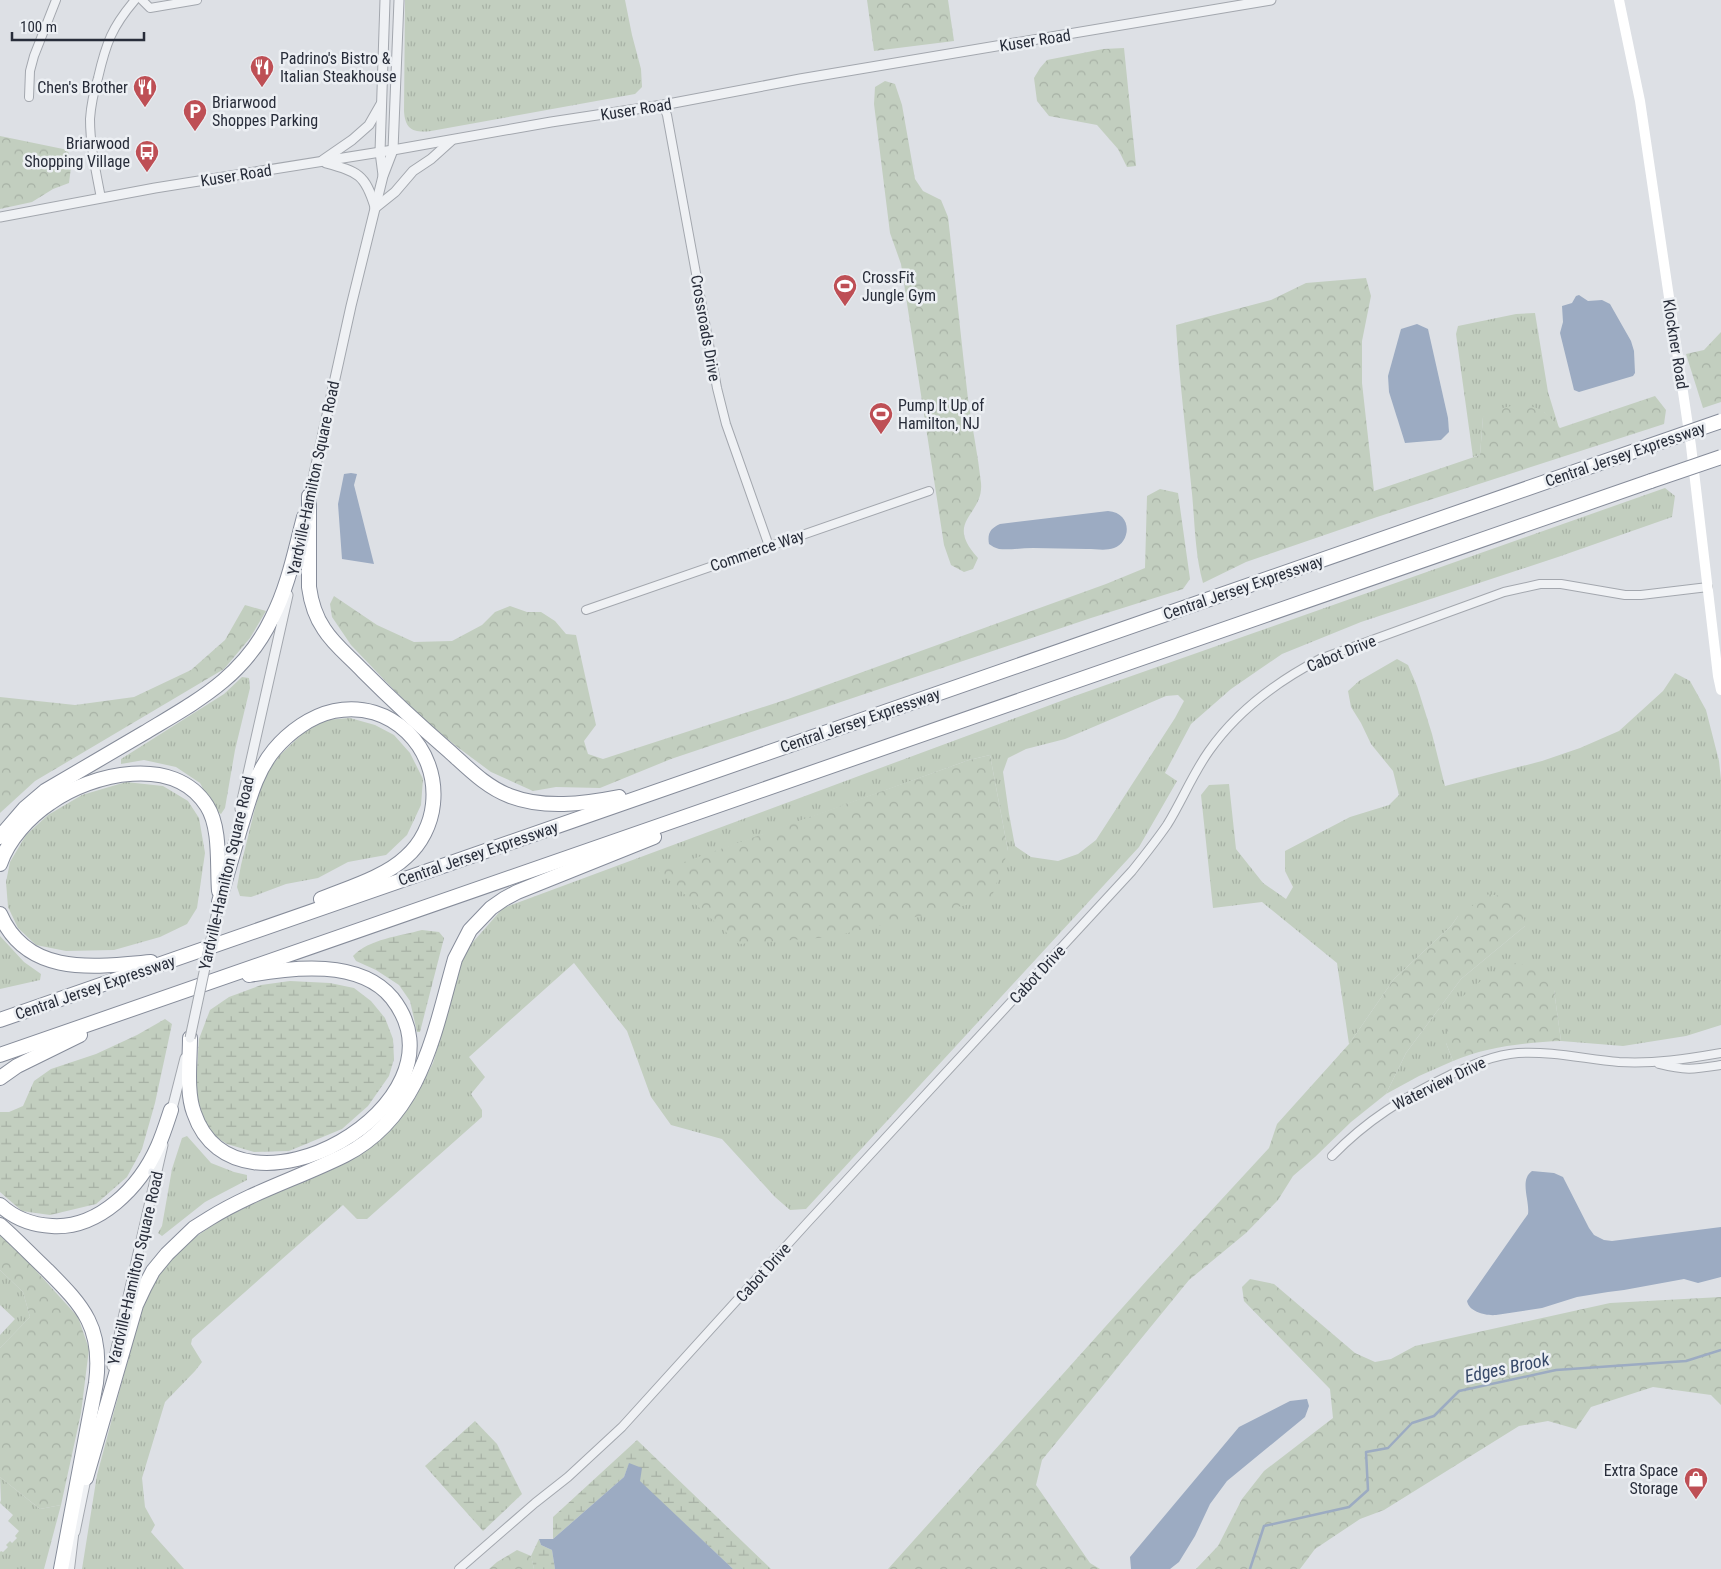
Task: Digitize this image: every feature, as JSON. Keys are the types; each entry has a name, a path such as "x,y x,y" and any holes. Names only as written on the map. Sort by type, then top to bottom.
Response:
{"highway":[{"name":"Central Jersey Expressway","path":"0,1020 1721,421"},
{"name":"Central Jersey Expressway","path":"0,1055 1721,456"},
{"path":"309,498 309,587 314,608 324,628 330,637 400,708 481,780 502,792 526,801 544,803 571,803 611,799 808,739"},
{"path":"0,837 25,808 45,791 202,698 235,671 262,638 281,599 309,498"},
{"path":"219,902 257,776 275,749 287,737 299,727 318,716 349,709 364,710 387,718 408,732 417,743 430,767 434,795 429,822 416,846 406,857 384,873 234,938"},
{"path":"86,1478 136,1305 153,1272 180,1240 210,1218 346,1154 379,1130 392,1117 414,1087 423,1067 455,959 462,944 479,919 491,908 517,892 818,770"},
{"path":"0,864 23,827 36,814 65,794 102,779 128,775 157,774 181,781 192,788 208,807 216,832 219,902"},
{"path":"0,914 10,934 18,942 39,956 51,961 93,966 171,960"},
{"path":"190,1038 190,1101 199,1126 215,1145 225,1153 238,1159 264,1164 295,1160 315,1154 345,1138 380,1110 396,1091 407,1068 410,1042 403,1016 389,995 377,985 364,978 337,970 316,969 258,973 207,983"},
{"path":"0,1078 17,1066 131,1009"},
{"path":"0,1205 16,1216 44,1226 74,1225 97,1216 122,1196 137,1179 158,1147 172,1110"},
{"path":"0,1225 79,1304 90,1322 98,1352 96,1383 61,1569"}],"main road":[{"name":"Klockner Road","path":"1619,0 1640,101 1691,446 1721,690"}],"street":[{"path":"28,97 30,71 34,56 56,0"},
{"path":"102,198 91,134 91,103 104,50 110,35 117,22 135,0"},
{"path":"142,0 150,8 197,0"},
{"name":"Yardville-Hamilton Square Road","path":"383,176 380,152 385,0"},
{"name":"Yardville-Hamilton Square Road","path":"66,1569 190,1038 351,306 383,176 393,150 399,0"},
{"name":"Kuser Road","path":"0,217 102,198 551,122 663,105 800,79 1271,0"},
{"path":"321,162 352,140 369,125 383,102"},
{"name":"Crossroads Drive","path":"663,105 667,115 717,388 726,424 769,546"},
{"path":"321,162 347,169 361,176 370,192 375,209 395,192 413,171 431,159 452,140"},
{"name":"Commerce Way","path":"586,610 929,491"},
{"name":"Cabot Drive","path":"459,1569 568,1477 622,1427 1132,871 1167,825 1209,750 1236,719 1261,696 1298,671 1320,659 1504,592 1540,584 1561,584 1625,595 1641,595 1708,587"},
{"name":"Waterview Drive","path":"1332,1156 1369,1122 1394,1104 1487,1058 1516,1053 1539,1053 1619,1062 1652,1063 1721,1053"},
{"name":"Waterview Drive","path":"1652,1063 1691,1070 1721,1065"},
{"path":"70,1569 74,1536"}],"green space":[{"path":"405,0 625,0 641,69 642,87 635,94 431,131 415,131 408,126 404,111"},
{"path":"867,0 948,0 954,41 874,51"},
{"path":"1124,48 1136,166 1127,167 1118,149 1097,125 1049,116 1037,101 1034,78 1047,60 1103,49"},
{"path":"885,81 895,84 902,105 915,179 923,191 941,200 948,217 968,399 981,483 977,503 964,526 964,535 968,545 978,558 973,569 964,572 951,565 944,545 901,264 890,233 874,104 875,87"},
{"path":"0,136 68,150 71,167 69,183 53,189 32,202 0,209"},
{"path":"1366,278 1371,296 1362,341 1362,383 1374,491 1480,455 1483,417 1504,407 1520,405 1543,411 1560,428 1655,396 1666,410 1664,424 1377,517 1246,562 1203,583 1196,546 1176,325 1271,300 1306,283"},
{"path":"1535,313 1548,392 1559,428 1544,412 1483,417 1480,455 1473,457 1456,334 1458,326 1516,314"},
{"path":"1721,332 1721,402 1703,408 1686,354 1704,350"},
{"path":"1665,488 1675,496 1672,517 1361,622 1282,654 1231,689 1191,724 1165,773 1177,781 1139,847 806,1209 790,1210 775,1197 722,1139 671,1125 651,1097 627,1031 574,963 469,1057 485,1077 471,1094 482,1110 482,1117 367,1219 357,1219 343,1205 192,1339 191,1344 202,1362 165,1402 142,1478 145,1507 155,1525 151,1532 184,1569 82,1569 97,1475 142,1307 158,1272 194,1238 222,1219 361,1152 388,1131 414,1100 433,1063 465,951 503,908 1069,698","holes":["1178,695 1184,701 1175,718 1096,840 1078,854 1058,861 1031,857 1015,846 1003,772 1008,758 1026,749 1065,739 1166,696","990,755 1008,851 659,872 969,760"]},
{"path":"1160,489 1178,493 1190,579 1183,589 671,759 600,788 556,787 533,791 491,772 428,723 394,690 351,645 332,617 330,604 334,596 377,625 414,642 452,641 482,625 495,612 510,606 527,612 541,612 555,621 566,634 576,635 596,725 584,741 588,754 603,759 788,699 1106,584 1145,568 1147,496"},
{"path":"245,605 266,611 250,638 224,669 35,781 0,813 0,697 75,705 134,697 191,670 225,640"},
{"path":"1397,659 1408,665 1417,686 1432,734 1445,786 1542,761 1580,748 1619,731 1663,691 1675,673 1690,681 1706,710 1719,761 1721,780 1721,1025 1686,1036 1623,1046 1561,1041 1554,990 1446,1043 1453,1061 1419,1076 1386,1094 1406,1053 1461,979 1525,926 1458,916 1451,926 1394,979 1349,1044 1337,963 1262,902 1213,908 1201,795 1209,785 1229,784 1236,849 1263,883 1286,899 1293,887 1285,871 1285,851 1350,817 1389,805 1399,795 1393,771 1371,744 1351,707 1348,691 1359,681"},
{"path":"242,677 249,678 250,688 235,750 225,808 221,814 214,809 200,783 176,767 144,760 121,764 121,759 224,694"},
{"path":"350,718 375,725 394,735 410,753 423,779 421,805 407,835 386,855 348,862 318,878 286,884 251,897 240,896 237,887 241,865 262,780 279,756 302,734 325,720"},
{"path":"990,755 1008,851 991,899 831,937 739,944 659,871 969,760"},
{"path":"126,782 163,786 188,801 199,818 205,853 197,908 187,924 160,937 114,950 66,951 36,945 18,928 8,907 6,882 10,862 26,835 48,815 82,795"},
{"path":"1489,894 1522,900 1525,926 1461,979 1406,1053 1386,1094 1351,1122 1293,1176 1278,1200 1246,1233 1189,1280 1042,1460 1036,1485 1090,1563 1100,1569 888,1569 1149,1278 1269,1148 1277,1124 1349,1044 1394,979 1451,926 1458,916"},
{"path":"422,930 439,932 444,938 420,1032 417,1032 410,1001 399,985 376,970 356,961 353,956 376,942"},
{"path":"0,936 24,962 41,974 40,980 0,989"},
{"path":"1515,963 1546,968 1554,990 1561,1041 1506,1046 1479,1052 1453,1061 1446,1043 1448,1024 1463,996 1488,975"},
{"path":"290,981 330,983 354,988 371,1001 385,1018 393,1039 394,1059 389,1076 368,1106 342,1129 289,1151 254,1152 227,1144 213,1135 200,1118 195,1099 199,1039 210,1010 229,997 261,985"},
{"path":"165,1019 172,1024 155,1103 142,1149 127,1177 96,1204 50,1215 22,1211 0,1192 0,1112 9,1112 23,1106 34,1081 51,1069 96,1054 137,1035"},
{"path":"187,1136 211,1163 247,1175 247,1180 205,1202 162,1236 158,1233 162,1226 172,1169 182,1138"},
{"path":"0,1234 11,1243 78,1317 89,1349 81,1413 61,1505 40,1509 0,1477 0,1348 30,1317 23,1292 0,1270"},
{"path":"0,1270 23,1292 30,1317 0,1348 0,1335 15,1319 0,1305"},
{"path":"1250,1279 1274,1284 1355,1353 1375,1362 1391,1359 1415,1346 1610,1303 1721,1297 1721,1405 1711,1395 1653,1387 1591,1407 1576,1429 1548,1421 1519,1426 1384,1510 1360,1519 1315,1549 1300,1569 1196,1569 1218,1546 1242,1499 1264,1471 1333,1418 1330,1389 1244,1301 1242,1287"},
{"path":"475,1421 497,1444 522,1494 483,1531 425,1466"},
{"path":"637,1440 771,1569 733,1569 639,1481 629,1464 624,1477 553,1539 553,1517"},
{"path":"0,1477 40,1509 61,1505 44,1569 0,1569 0,1552 3,1552 8,1547 6,1545 10,1541 12,1543 17,1538 15,1536 19,1531 8,1521 13,1515 0,1503"},
{"path":"539,1539 541,1545 552,1550 555,1569 534,1569 531,1556"},
{"path":"517,1550 531,1556 534,1569 489,1569 497,1562"}],"water":[{"path":"1579,295 1588,301 1602,300 1610,304 1631,341 1634,351 1635,373 1633,376 1579,392 1574,390 1560,333 1563,322 1562,306 1572,303 1576,296"},
{"path":"1417,324 1428,329 1448,418 1449,432 1441,440 1405,443 1389,392 1388,376 1401,329"},
{"path":"344,474 357,474 354,485 374,564 342,559 338,504"},
{"path":"1108,511 1122,517 1127,528 1124,540 1120,545 1111,549 999,549 989,544 990,531 1000,524"},
{"path":"1532,1171 1554,1173 1563,1177 1589,1228 1594,1235 1604,1240 1612,1241 1721,1227 1721,1277 1698,1283 1684,1279 1577,1297 1542,1308 1496,1315 1474,1311 1467,1301 1528,1214 1526,1180"},
{"path":"1307,1399 1309,1406 1305,1417 1227,1481 1210,1504 1195,1536 1179,1562 1170,1569 1131,1569 1130,1557 1239,1427 1290,1401"},
{"path":"629,1463 642,1468 640,1481 733,1569 555,1569 552,1550 541,1545 539,1539 553,1539 624,1477"}],"waterway":[{"name":"Edges Brook","path":"1250,1569 1264,1526 1349,1507 1368,1490 1366,1452 1388,1448 1412,1423 1434,1416 1459,1391 1556,1370 1686,1361 1721,1350"}],"place":[{"name":"Padrino's Bistro & Italian Steakhouse","path":"262,88"},
{"name":"Chen's Brother","path":"145,108"},
{"name":"Briarwood Shoppes Parking","path":"195,132"},
{"name":"Briarwood Shopping Village","path":"147,173"},
{"name":"CrossFit Jungle Gym","path":"845,307"},
{"name":"Pump It Up of Hamilton, NJ","path":"881,435"},
{"name":"Extra Space Storage","path":"1696,1500"}]}
